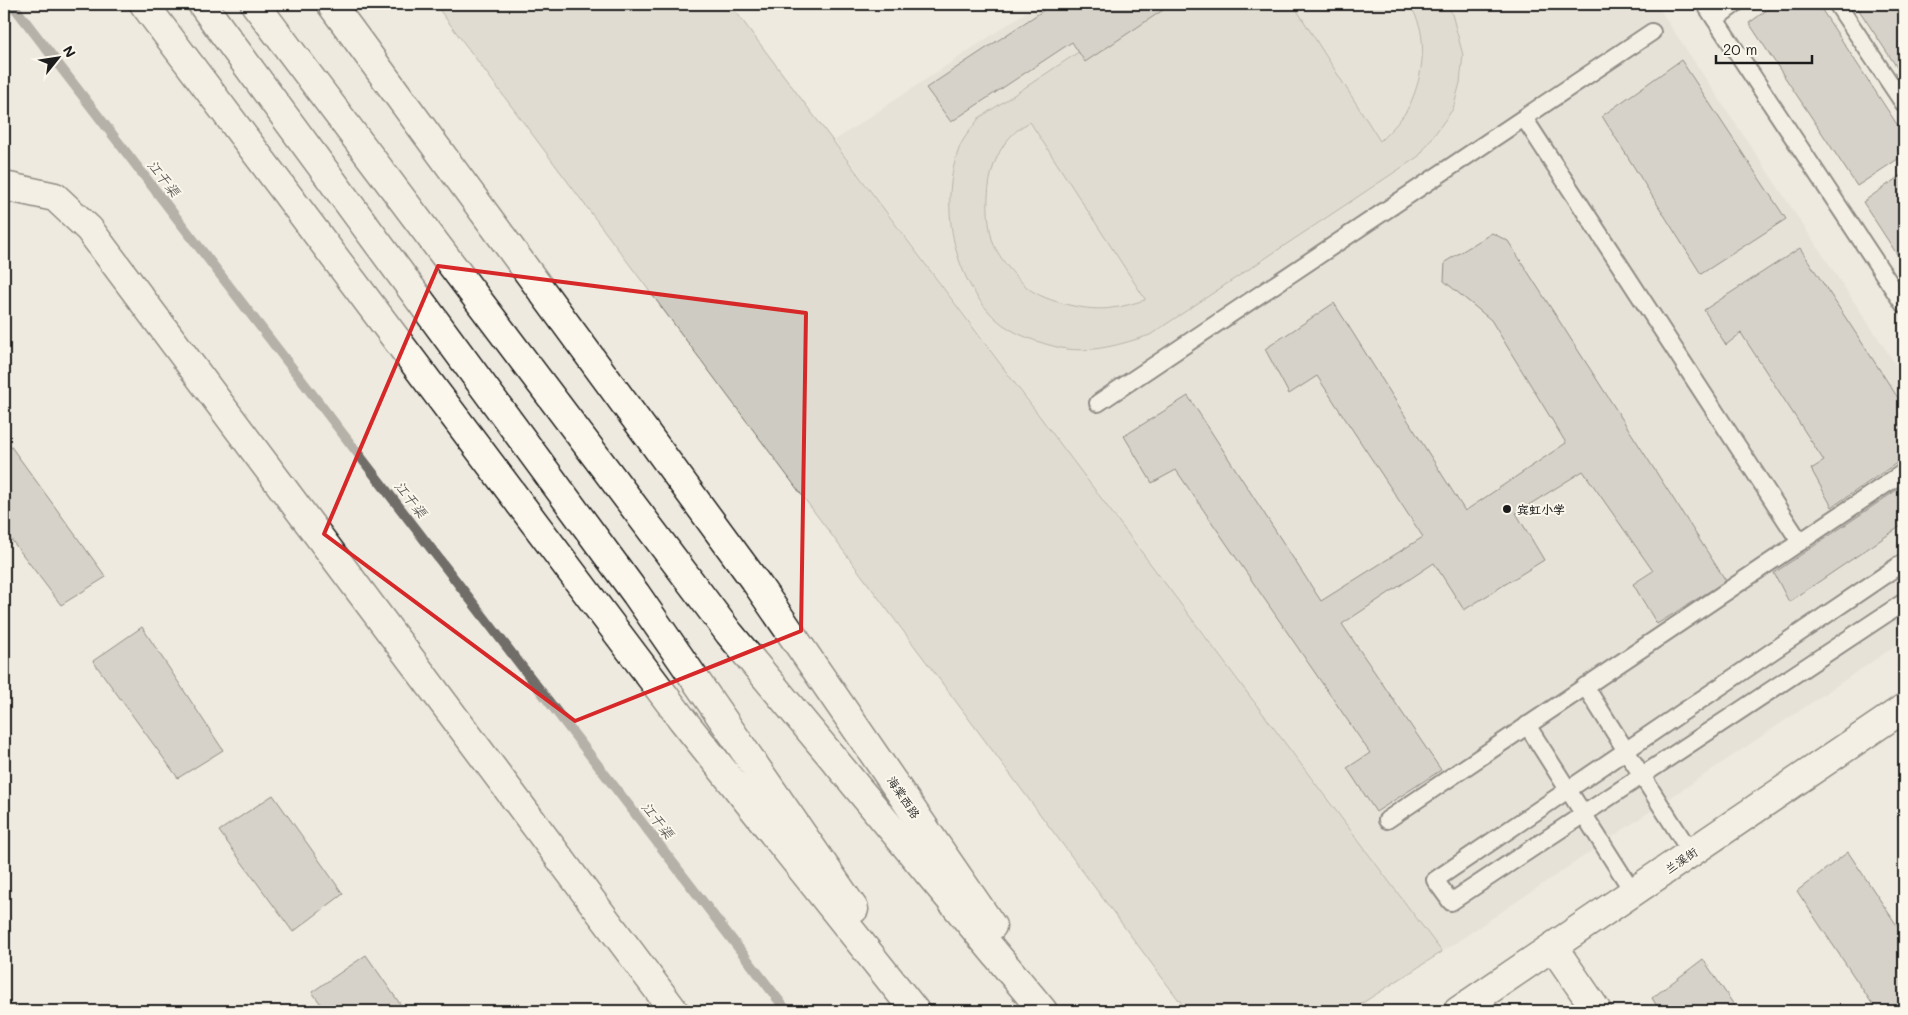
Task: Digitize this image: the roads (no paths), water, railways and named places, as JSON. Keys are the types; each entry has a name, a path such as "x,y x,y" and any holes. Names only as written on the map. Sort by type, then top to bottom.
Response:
{"main road":[{"path":"144,4 682,719 915,1011"},
{"path":"202,4 636,594 926,1011"},
{"path":"255,4 729,633 1043,1011"},
{"path":"331,4 357,38"},
{"path":"339,4 357,38"},
{"name":"海棠西路","path":"357,38 758,584 1051,1011"},
{"path":"4,186 55,196 89,228 674,1011"},
{"name":"兰溪街","path":"1458,1011 1904,708"},
{"path":"1552,947 1597,1011"}],"lane":[{"path":"1705,4 1904,305"},
{"path":"1715,18 1735,4"},
{"path":"1837,4 1904,104"},
{"path":"1098,403 1652,32"},
{"path":"1524,118 1800,542"},
{"path":"1387,820 1904,472"},
{"path":"1904,562 1435,880 1451,902 1904,602"},
{"path":"1585,686 1691,853"},
{"path":"1527,725 1633,892"}],"waterway":[{"name":"江干渠","path":"12,4 787,1011"}],"place":[{"name":"宾虹小学","path":"1507,509"}]}
